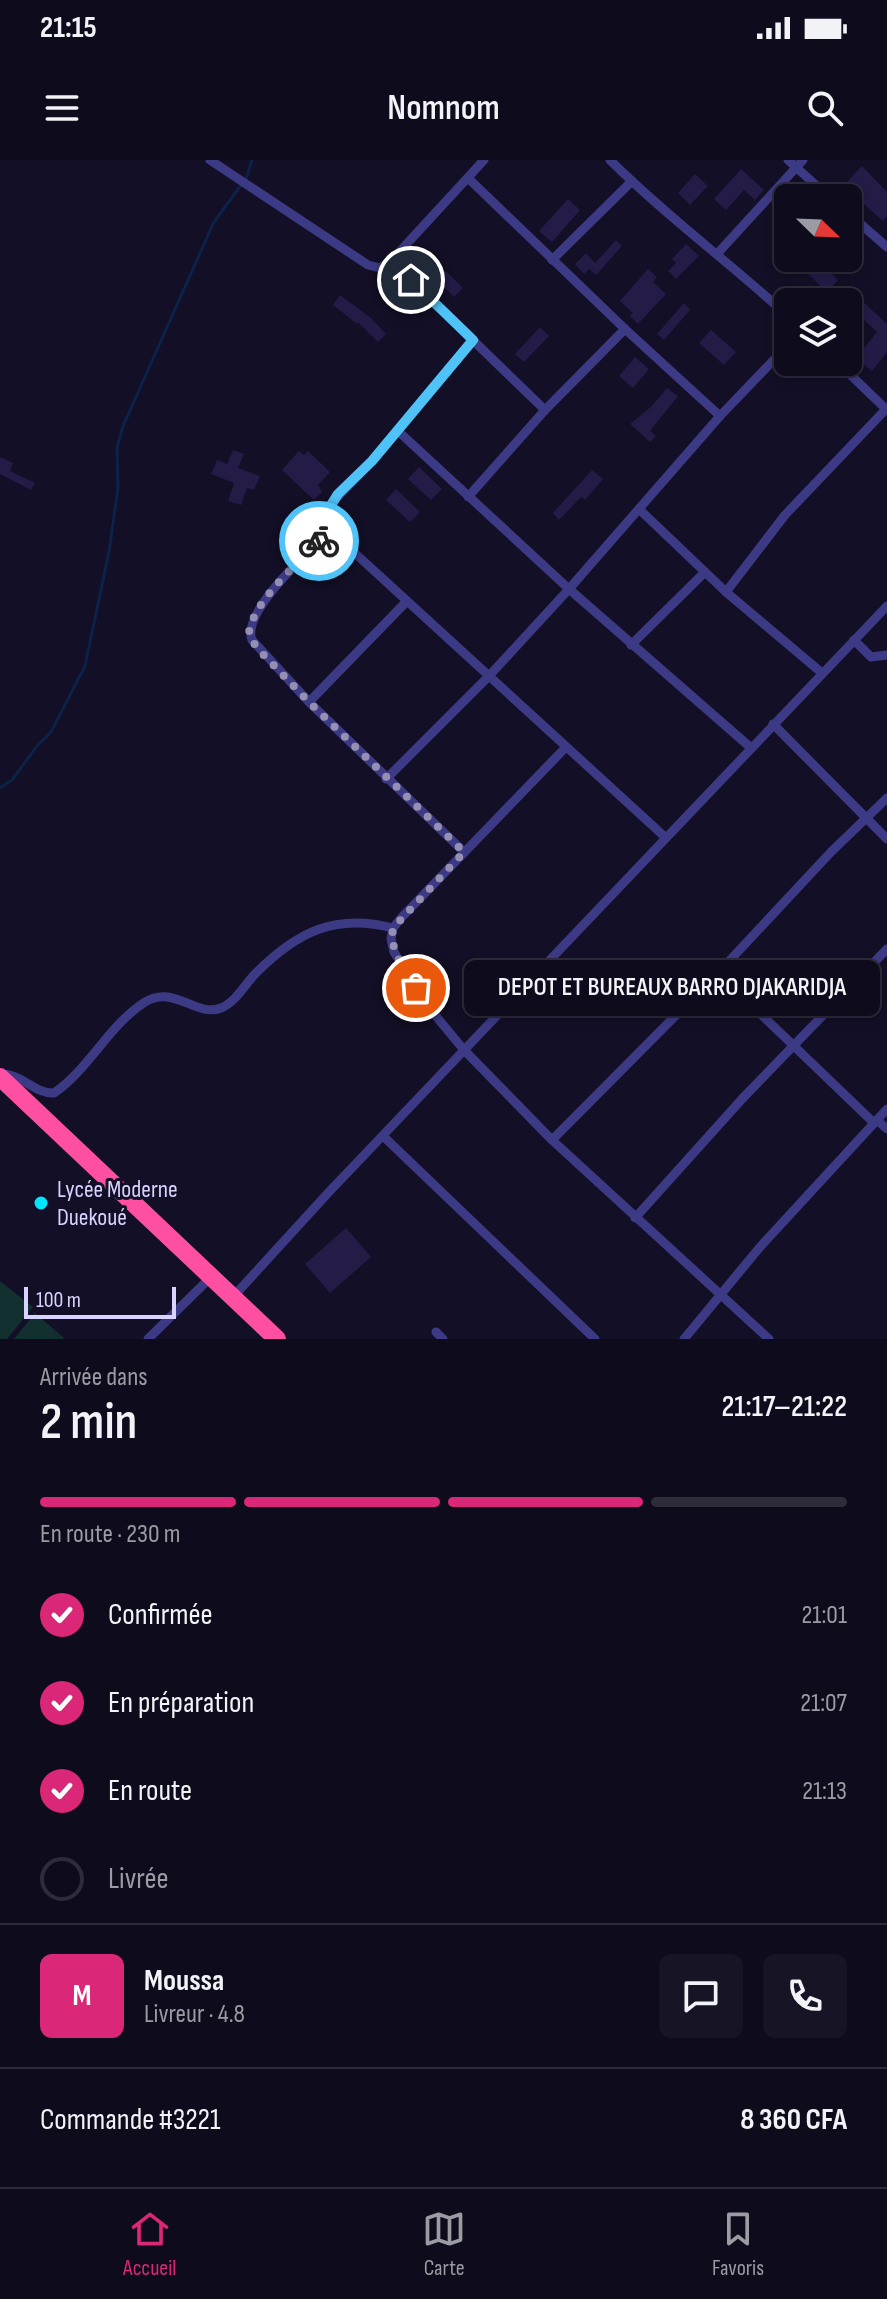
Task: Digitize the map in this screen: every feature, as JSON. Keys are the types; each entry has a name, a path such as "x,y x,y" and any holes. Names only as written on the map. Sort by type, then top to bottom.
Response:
{"highway":[{"path":"0,1076 277,1339"}],"street":[{"path":"210,160 373,267 383,267 391,261 484,160"},
{"path":"610,160 774,304"},
{"path":"788,160 800,164 818,184"},
{"path":"717,254 800,164"},
{"path":"468,178 720,416"},
{"path":"552,260 632,181"},
{"path":"862,225 887,246"},
{"path":"391,261 545,410"},
{"path":"468,497 545,410 625,329"},
{"path":"473,340 398,431 331,504 327,518 331,529 665,837"},
{"path":"386,779 488,677 774,360"},
{"path":"726,592 785,515 887,409 852,376"},
{"path":"398,431 631,645 750,747"},
{"path":"640,510 726,592 822,673"},
{"path":"331,529 264,600 249,633 256,647 309,702 464,852"},
{"path":"631,645 705,572"},
{"path":"309,702 407,601"},
{"path":"233,1297 750,747 887,606"},
{"path":"854,640 871,657 887,655"},
{"path":"773,724 887,839"},
{"path":"566,747 393,928 391,939 394,952 425,1003 464,1050 552,1140 769,1339"},
{"path":"552,1140 887,798"},
{"path":"0,1076 15,1075 45,1093 54,1093 127,1016 154,997 172,997 206,1009 217,1009 230,1002 276,955 316,930 359,921 393,928"},
{"path":"635,1218 794,1043 887,949"},
{"path":"718,973 875,1122 887,1129"},
{"path":"684,1339 783,1220 887,1109"},
{"path":"383,1136 595,1339"},
{"path":"148,1339 211,1276"}],"green space":[{"path":"0,1281 33,1307 7,1339 0,1339"},
{"path":"35,1313 64,1338 14,1339"}],"building":[{"path":"862,166 887,192 887,216 883,221 862,202 862,184 845,184"},
{"path":"741,169 764,190 755,200 744,190 726,210 714,199"},
{"path":"695,174 708,186 690,205 678,193"},
{"path":"568,199 580,210 552,242 539,231"},
{"path":"616,240 622,246 596,275 589,269 584,274 575,264 586,253 595,263"},
{"path":"686,244 699,256 676,279 668,271 676,263 672,259"},
{"path":"648,269 657,277 653,282 666,294 638,324 630,316 633,313 620,301"},
{"path":"446,271 463,288 454,297 437,280"},
{"path":"830,272 838,280 831,288 823,288 808,274"},
{"path":"340,295 371,318 386,334 378,342 358,322 333,305"},
{"path":"862,301 887,324 887,352 872,371 862,363 862,351 877,332 862,318"},
{"path":"684,303 690,310 664,340 657,334"},
{"path":"540,327 549,336 524,362 515,354"},
{"path":"711,330 736,352 724,365 699,343"},
{"path":"635,357 649,369 633,388 619,376"},
{"path":"667,388 678,396 650,431 656,436 650,442 630,424 652,406"},
{"path":"233,450 244,454 238,468 260,476 254,490 247,488 241,505 228,501 234,483 211,474 217,460 227,464"},
{"path":"299,451 304,455 308,451 330,472 318,485 322,492 314,500 282,470"},
{"path":"0,457 13,463 10,471 35,483 31,490 0,474"},
{"path":"419,467 442,489 431,500 408,479"},
{"path":"592,470 603,479 585,500 581,497 559,520 553,513"},
{"path":"396,489 420,512 410,522 386,500"},
{"path":"346,1228 371,1257 330,1293 305,1264"}],"waterway":[{"path":"246,179 252,160"},
{"path":"0,788 12,780 51,732 85,666 109,552 118,488 117,448 123,426 214,222 241,185"}],"way so far":[{"path":"319,541 264,600 249,633 256,647 309,702 464,852 393,928 391,939 394,952 416,988"}],"place":[{"name":"DEPOT ET BUREAUX BARRO DJAKARIDJA","path":"416,988"},
{"name":"Lycée Moderne Duekoué","path":"41,1203"}],"route":[{"path":"319,541 331,529 328,510 338,494 372,461 473,340 411,280"}]}
